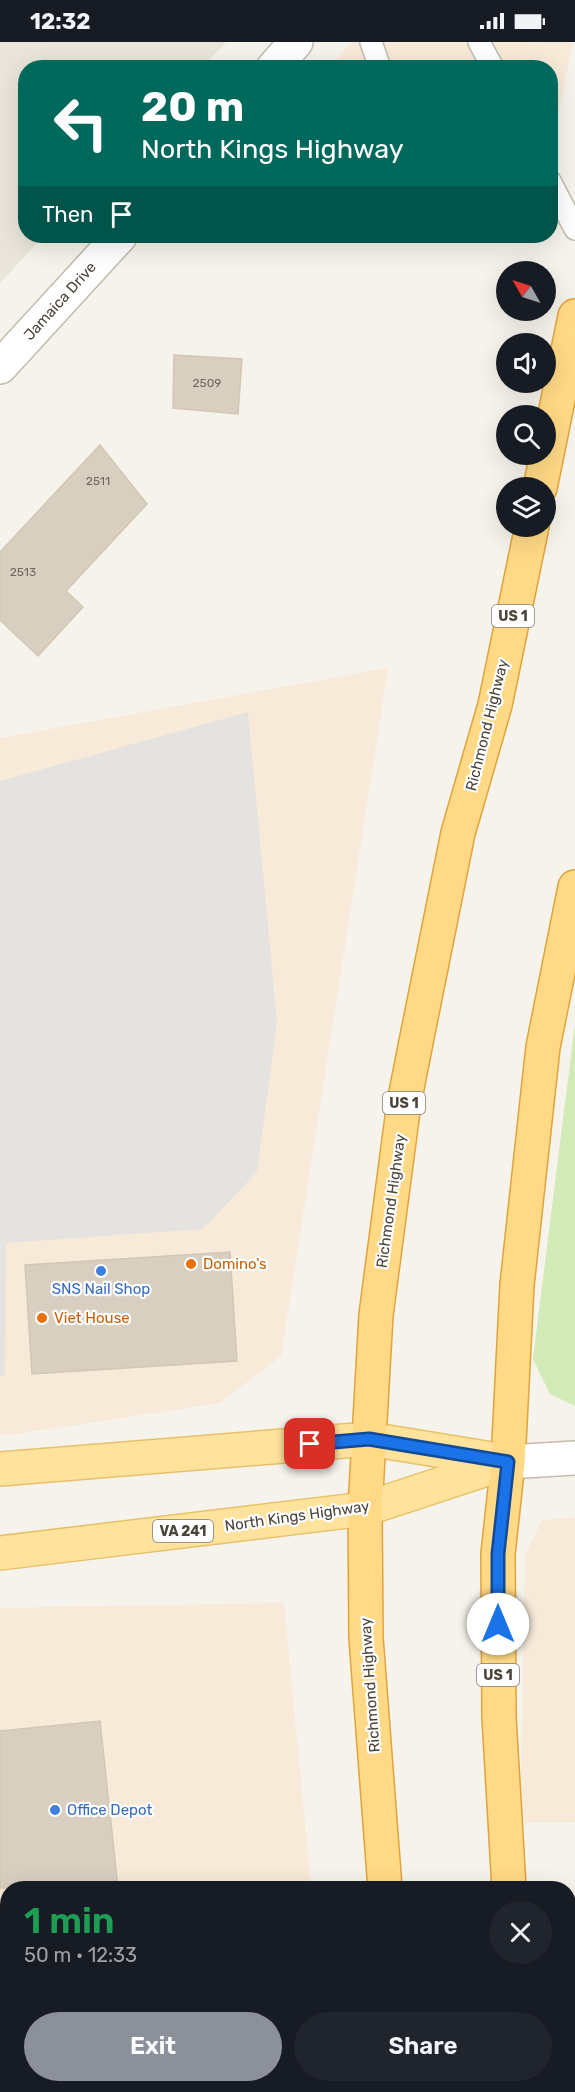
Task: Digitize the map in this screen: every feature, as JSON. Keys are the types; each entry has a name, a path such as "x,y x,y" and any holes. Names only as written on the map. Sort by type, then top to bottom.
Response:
{"highway":[{"path":"542,477 575,316"},
{"name":"Richmond Highway","path":"384,1881 366,1638 365,1509 376,1315 404,1103 458,833 495,705 530,537"},
{"name":"US 1","path":"508,1881 499,1717 498,1554 508,1462 517,1285 543,1047 569,952 575,887"}],"main road":[{"path":"0,1469 369,1439 508,1462"},
{"name":"North Kings Highway","path":"0,1553 365,1509 508,1462"}],"street":[{"path":"280,60 296,42"},
{"name":"Jamaica Drive","path":"0,367 114,243"},
{"path":"508,1462 575,1458"}],"lane":[{"path":"371,42 377,60"},
{"path":"479,42 489,60"},
{"path":"558,196 575,229"}],"shaded area":[{"path":"0,42 226,42 209,60 18,60 18,243 37,243 0,283"},
{"path":"352,42 573,42 558,114 558,60 335,60"},
{"path":"388,668 281,1356 220,1403 0,1435 0,738"},
{"path":"248,712 277,1022 257,1172 203,1229 6,1243 5,1375 0,1376 0,781"},
{"path":"575,1518 575,1822 520,1823 525,1555 542,1520"},
{"path":"284,1603 310,1881 0,1881 0,1608"}],"green space":[{"path":"575,1024 575,1406 550,1394 533,1359"}],"building":[{"path":"174,355 242,359 238,414 173,408"},
{"path":"100,445 147,504 66,591 83,607 38,656 0,620 0,552"},
{"path":"230,1252 237,1361 32,1374 25,1265"},
{"name":"Office Depot","path":"100,1721 117,1881 0,1881 0,1731"}],"place":[{"name":"Domino's","path":"191,1264"},
{"name":"SNS Nail Shop","path":"101,1271"},
{"name":"Viet House","path":"42,1318"},
{"name":"Office Depot","path":"55,1810"}],"route":[{"path":"310,1444 369,1439 508,1462 498,1554 498,1624"}]}
